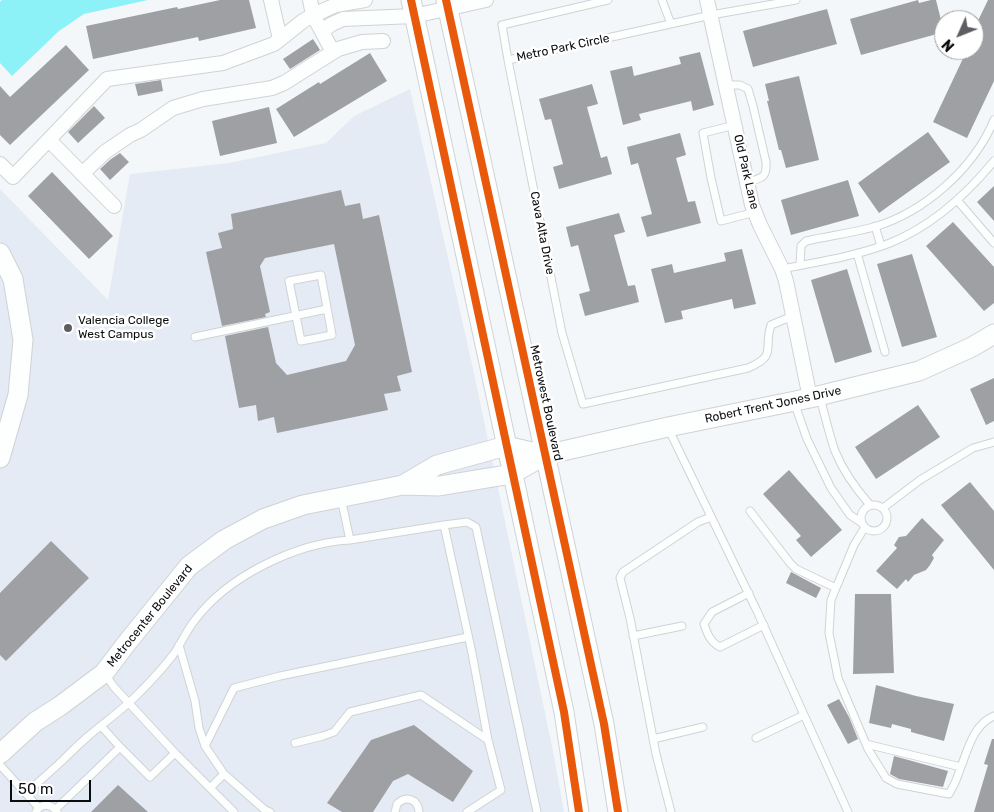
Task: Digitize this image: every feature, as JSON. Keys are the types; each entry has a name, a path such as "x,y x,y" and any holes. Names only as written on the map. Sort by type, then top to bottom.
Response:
{"street":[{"path":"271,0 280,40"},
{"path":"310,0 313,15 333,52"},
{"path":"0,164 13,177 107,79 224,63 274,44 313,15 336,5 365,0"},
{"path":"322,31 343,19 412,8 486,0"},
{"name":"Old Park Lane","path":"708,0 755,212 786,281 808,398"},
{"name":"Metrowest Boulevard","path":"447,4 604,724 618,812"},
{"path":"412,8 564,712 579,812"},
{"path":"82,174 105,152 173,108 203,99 272,88 284,83 333,52 346,46 362,42 383,41"},
{"path":"48,140 114,206"},
{"path":"0,253 14,279 23,340 18,395 1,448"},
{"name":"Robert Trent Jones Drive","path":"512,474 546,455 808,398 919,370 972,348 994,334"},
{"name":"Robert Trent Jones Drive","path":"506,446 546,455"},
{"name":"Metrocenter Boulevard","path":"403,485 437,465 506,446"},
{"name":"Metrocenter Boulevard","path":"0,754 35,722 104,673 136,630 189,566 224,540 265,518 304,505 403,485 439,486 512,474"}],"lane":[{"name":"Metro Park Circle","path":"608,0 502,25 508,60 711,15 796,0"},
{"path":"662,0 671,24"},
{"name":"Cava Alta Drive","path":"508,60 562,333 583,404 748,368 760,363 768,354 768,333 771,325 793,316"},
{"path":"726,85 740,85 748,89 764,152 766,171 763,177 747,182"},
{"path":"800,265 801,246 806,241 875,226 916,209 929,200 966,165 994,120"},
{"path":"735,125 703,133 720,221 755,212"},
{"path":"782,269 881,246 919,228 957,200 981,177 994,160"},
{"path":"957,200 994,243"},
{"path":"875,226 881,246"},
{"path":"857,253 885,352"},
{"path":"320,275 332,335 301,341 296,315 289,281 320,275"},
{"path":"195,337 327,309"},
{"path":"808,398 853,482 870,505"},
{"path":"808,398 808,439 831,488 850,515 863,525 871,531 882,528 886,522 887,515 883,508 877,504 870,505 862,510 863,525 831,600 828,634 838,678 866,744 886,778 897,784 949,794 968,745 980,726 988,718 994,716"},
{"path":"668,428 764,625 847,812"},
{"path":"883,508 920,480 974,448 994,442"},
{"path":"341,497 350,540"},
{"path":"750,511 796,569 836,588"},
{"path":"671,812 656,754 620,578 623,572 698,522 711,517"},
{"path":"26,793 85,739 140,693 174,654 195,619 217,596 240,579 285,554 334,541 468,522 476,527 537,812"},
{"path":"444,525 488,740 501,790 467,812"},
{"path":"749,593 712,612 704,624 707,634 715,644 720,646 764,625"},
{"path":"633,636 682,626"},
{"path":"205,746 234,688 280,676 468,637"},
{"path":"180,645 205,746 224,774 265,810 270,812"},
{"path":"104,673 114,687 175,753 234,812"},
{"path":"295,743 334,732 350,712 421,695 488,740"},
{"path":"756,738 804,715"},
{"path":"102,726 150,777 175,753"},
{"path":"654,739 703,727"},
{"path":"866,744 961,767"},
{"path":"0,764 26,793 37,810 42,806 50,805 56,811 120,747"},
{"path":"211,788 224,774"},
{"path":"395,812 399,801 406,799 410,799 417,804 419,812"}],"shaded area":[{"path":"410,89 474,373 564,812 0,812 0,189 108,300 130,174 229,163 326,143 354,116"}],"water":[{"path":"2,0 148,0 84,14 59,31 12,76 0,63 0,2"}],"building":[{"path":"220,0 249,0 256,28 199,41 198,37 93,59 86,26"},
{"path":"918,0 919,3 936,0 938,10 934,10 934,35 861,55 850,19"},
{"path":"988,0 994,0 994,81 967,138 933,122 962,60 984,60 983,10"},
{"path":"827,9 837,44 753,67 743,31"},
{"path":"313,39 320,50 290,69 283,59"},
{"path":"66,45 89,70 10,145 0,135 0,86 10,97"},
{"path":"700,52 714,105 693,111 691,101 639,114 641,120 623,125 610,71 632,66 634,76 681,64 679,57"},
{"path":"370,53 387,81 294,137 276,109"},
{"path":"799,76 819,160 786,168 781,150 779,150 767,101 769,101 765,84"},
{"path":"161,80 163,91 138,96 135,84"},
{"path":"592,84 598,104 587,107 601,158 607,156 612,174 559,189 553,167 563,164 551,119 545,120 539,99"},
{"path":"94,106 105,118 78,143 68,132"},
{"path":"269,107 277,143 220,156 212,121"},
{"path":"928,132 950,162 879,213 858,183"},
{"path":"680,133 686,155 676,158 688,202 695,201 701,223 647,237 641,217 652,214 638,163 631,165 627,147"},
{"path":"120,153 129,162 110,180 100,169"},
{"path":"52,172 113,236 89,259 28,196"},
{"path":"848,180 859,216 791,235 781,200"},
{"path":"994,186 994,221 977,202"},
{"path":"341,190 345,206 360,203 363,219 379,215 412,372 397,376 401,391 384,394 388,410 277,433 274,417 258,421 256,405 239,408 225,336 268,327 276,363 287,375 346,361 355,345 334,244 265,258 260,266 270,312 265,314 266,317 222,326 206,252 222,248 218,233 233,229 231,214"},
{"path":"619,213 625,232 614,235 628,286 635,285 639,302 585,316 579,294 590,291 578,245 571,247 566,227"},
{"path":"953,222 994,267 994,303 984,311 926,246"},
{"path":"742,249 756,304 734,309 732,299 681,311 683,319 665,323 651,269 672,264 674,273 726,261 724,253"},
{"path":"912,254 937,337 902,347 877,264"},
{"path":"847,269 872,352 835,363 811,280"},
{"path":"994,378 994,421 986,425 970,389"},
{"path":"918,405 940,437 876,479 855,447"},
{"path":"789,470 842,530 811,557 796,540 801,536 763,494"},
{"path":"970,482 994,511 994,570 941,505"},
{"path":"922,518 944,540 932,555 934,558 926,570 914,575 908,582 906,579 897,589 876,571 897,548 894,545 899,537 906,536"},
{"path":"51,541 89,578 6,661 0,655 0,593"},
{"path":"791,572 821,588 816,598 786,583"},
{"path":"855,594 891,594 894,673 853,674"},
{"path":"876,685 954,704 944,741 911,732 911,729 892,724 891,728 869,723"},
{"path":"839,699 858,739 848,744 827,705"},
{"path":"414,725 473,771 453,802 408,774 393,781 373,812 342,812 327,803 371,740"},
{"path":"992,739 994,739 994,812 974,812 988,765 984,764"},
{"path":"894,756 948,771 943,787 899,779 890,774"},
{"path":"118,785 148,812 91,812"}],"cycle path":[{"path":"411,0 564,712 579,812"},
{"path":"446,0 604,724 618,812"}],"place":[{"name":"Valencia College West Campus","path":"68,328"}]}
